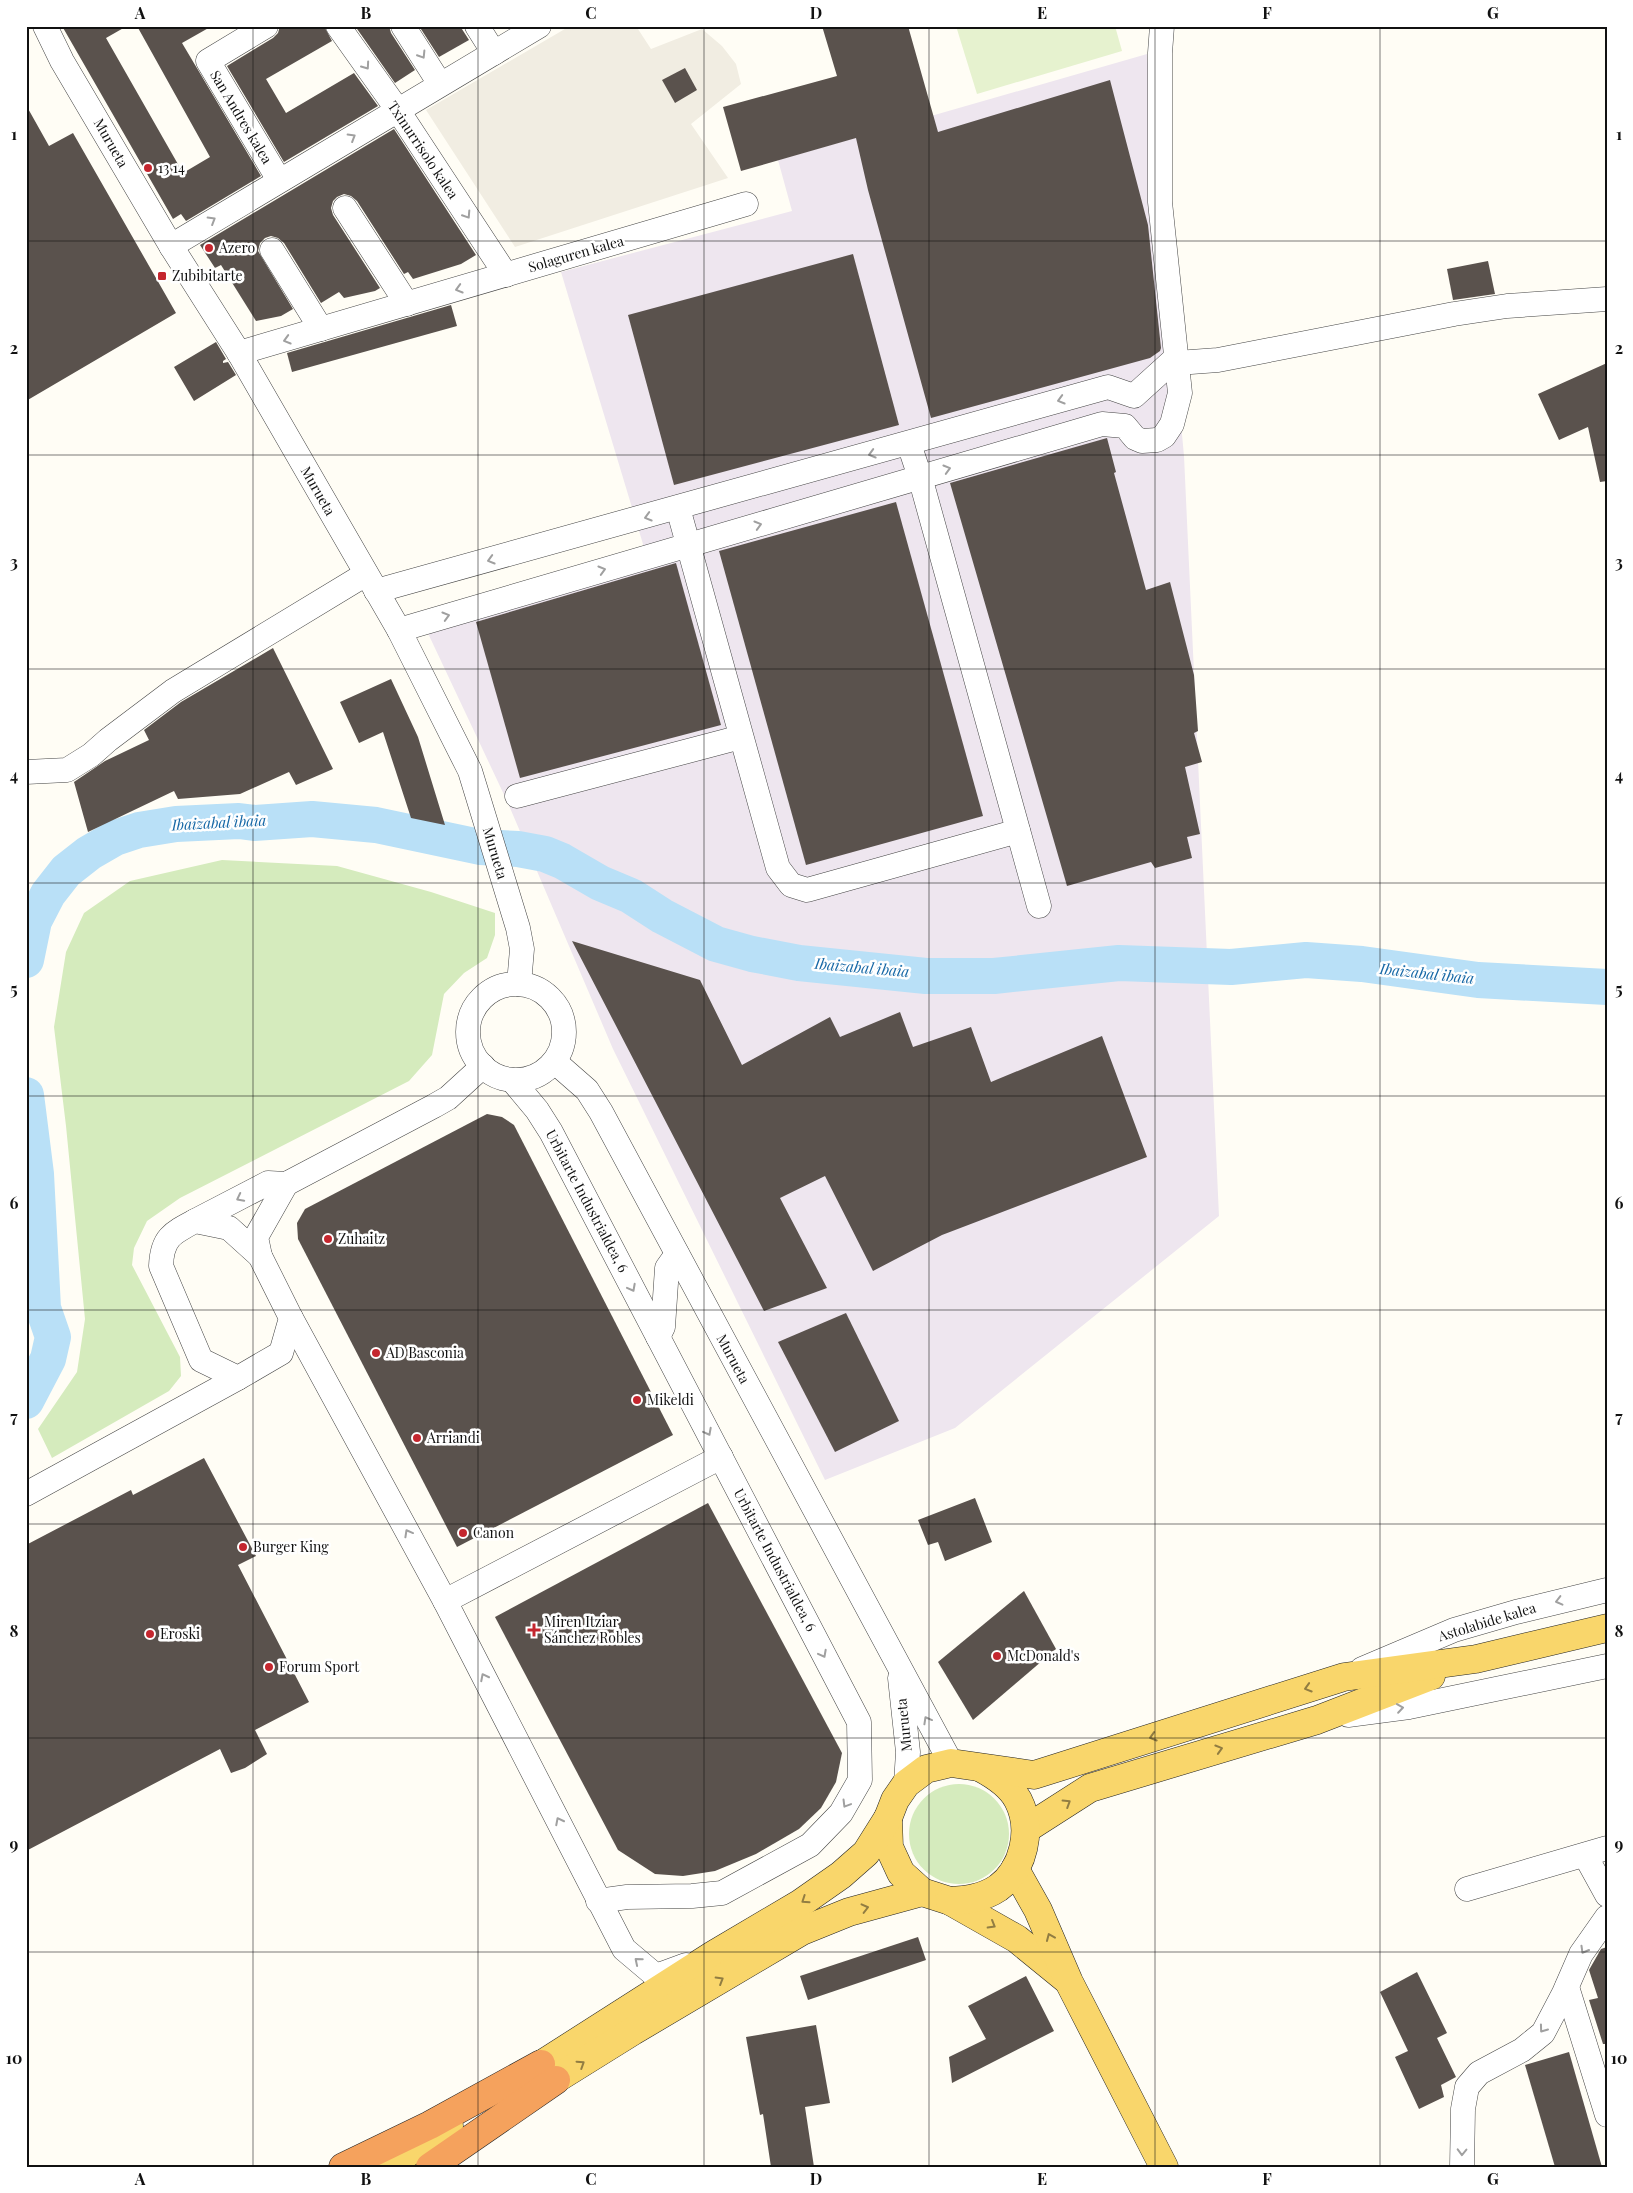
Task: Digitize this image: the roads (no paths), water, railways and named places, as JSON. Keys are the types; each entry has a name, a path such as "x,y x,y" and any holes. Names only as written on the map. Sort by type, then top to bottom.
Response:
{"highway":[{"path":"343,2167 430,2125 548,2072"},
{"path":"430,2167 548,2072"}],"main road":[{"path":"403,2167 548,2072 713,1955 801,1903 842,1875 866,1854 888,1818 895,1800 906,1784 926,1769 962,1764 1034,1774 1344,1677 1476,1659 1607,1628"},
{"path":"1026,1829 1090,1788 1317,1720 1476,1659"},
{"path":"950,1901 975,1899 998,1888 1015,1870 1023,1850 1026,1829 1018,1801 999,1778 962,1764"},
{"path":"888,1818 889,1847 901,1873 922,1892 950,1901 1017,1939 1069,1982"},
{"path":"1015,1870 1038,1910 1069,1982 1164,2167"},
{"path":"386,2167 548,2072 633,2031 802,1931 849,1912 922,1892"}],"street":[{"name":"Murueta","path":"44,26 62,61 171,246 239,354 399,630 470,771 510,900 522,949 519,984"},
{"name":"San Andres kalea","path":"266,26 208,62 279,180"},
{"name":"Txinurrisolo kalea","path":"338,26 397,109 506,275"},
{"path":"403,26 440,84"},
{"path":"477,26 494,53"},
{"path":"171,246 397,109 539,26"},
{"path":"1162,26 1160,53 1160,202 1177,360 1180,392 1169,431 1157,440 1142,441 1135,438 1125,426 1124,410 1134,396 1177,360 1218,360 1378,328 1507,306 1607,299"},
{"name":"Solaguren kalea","path":"239,354 746,204"},
{"path":"346,208 407,304"},
{"path":"272,250 321,329"},
{"path":"26,772 67,770 91,755 173,691 371,583 678,508 1108,387 1134,396 1149,392 1163,397 1168,402 1173,416"},
{"path":"399,630 1102,424 1125,426"},
{"path":"909,444 920,477 1039,906"},
{"path":"678,508 778,868 791,884 807,890 1018,830"},
{"path":"517,796 741,737"},
{"path":"519,984 533,987 546,994 556,1005 563,1019 565,1034 562,1048 554,1062 543,1072 528,1079 512,1080 496,1076 483,1066 474,1055 469,1041 468,1027 472,1013 480,1000 491,991 504,985 519,984"},
{"name":"Murueta","path":"554,1062 587,1090 602,1112 898,1667 962,1764"},
{"path":"228,1383 201,1360 161,1266 161,1250 172,1233 268,1183 286,1184 441,1102 483,1066"},
{"name":"Urbitarte Industrialdea, 6","path":"512,1080 537,1110 551,1132 859,1722 860,1780 841,1814 810,1845 722,1894 627,1897 598,1902"},
{"path":"286,1184 256,1237 260,1256 291,1318 445,1600 598,1902 624,1948 656,1976 713,1955"},
{"path":"195,1221 228,1228 260,1256"},
{"path":"658,1337 663,1327 666,1268 677,1254"},
{"path":"26,1494 281,1353 291,1318"},
{"path":"192,1402 201,1360"},
{"path":"445,1600 721,1456"},
{"name":"Astolabide kalea","path":"1344,1677 1454,1630 1516,1612 1607,1590"},
{"path":"1317,1720 1409,1707 1607,1666"},
{"name":"Murueta","path":"898,1667 908,1752 906,1784"},
{"path":"1536,1680 1552,1684 1607,1677"},
{"path":"1467,1889 1596,1851 1607,1894"},
{"path":"1462,2167 1463,2109 1467,2087 1479,2072 1522,2050 1543,2033 1567,1987 1581,1954 1607,1917"},
{"path":"1567,1987 1607,2115"}],"waterway":[{"name":"Ibaizabal ibaia","path":"26,960 34,921 48,894 66,871 89,853 115,838 139,830 176,824 239,821 254,823 312,819 376,825 480,847 518,849 545,854 562,861 600,883 631,896 662,916 716,944 752,954 799,963 926,976 994,976 1119,963 1231,967 1306,960 1362,964 1478,980 1607,987"},
{"name":"Ibaizabal ibaia","path":"26,1095 36,1174 43,1308 53,1337 48,1359 26,1401"}],"place":[{"name":"13 14","path":"148,168"},
{"name":"Azero","path":"209,248"},
{"name":"Zubibitarte","path":"162,276"},
{"name":"Zuhaitz","path":"328,1239"},
{"name":"AD Basconia","path":"376,1353"},
{"name":"Mikeldi","path":"637,1400"},
{"name":"Arriandi","path":"417,1438"},
{"name":"Canon","path":"463,1533"},
{"name":"Burger King","path":"243,1547"},
{"name":"Miren Itziar Sánchez Robles","path":"534,1630"},
{"name":"Eroski","path":"150,1634"},
{"name":"McDonald's","path":"997,1656"},
{"name":"Forum Sport","path":"269,1667"}]}
